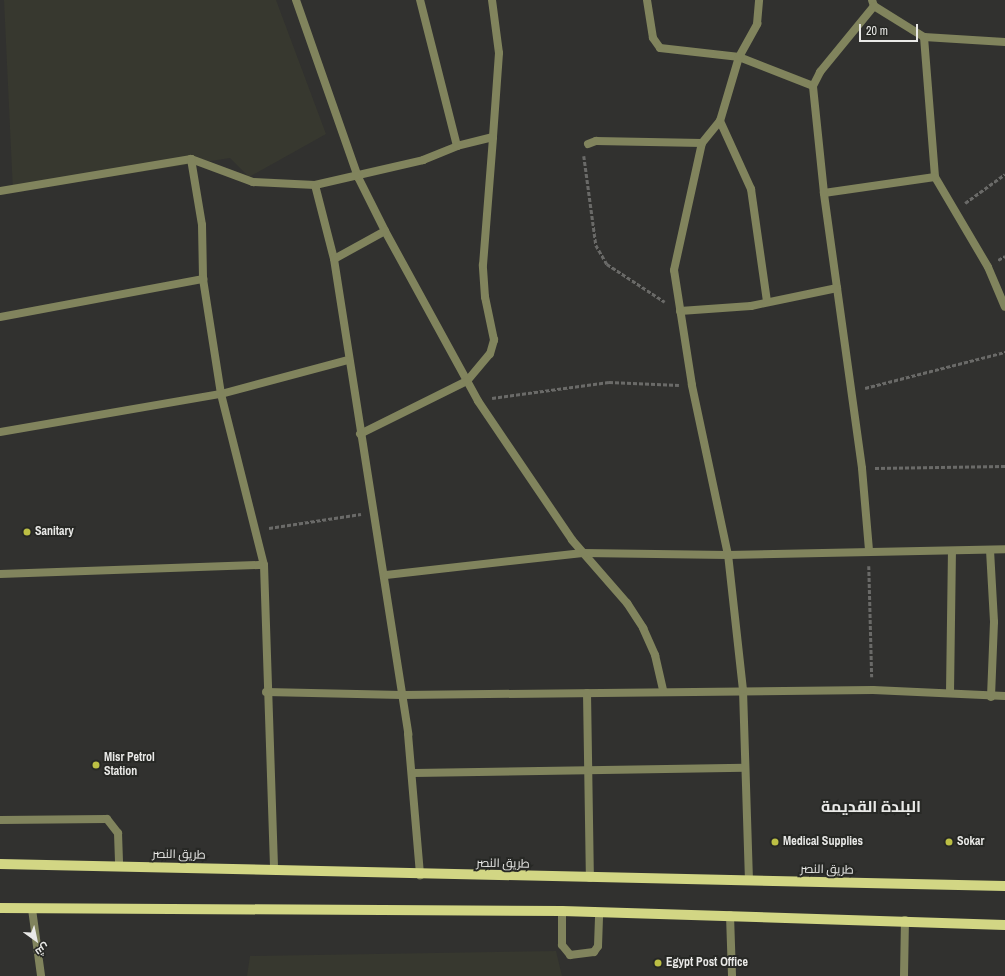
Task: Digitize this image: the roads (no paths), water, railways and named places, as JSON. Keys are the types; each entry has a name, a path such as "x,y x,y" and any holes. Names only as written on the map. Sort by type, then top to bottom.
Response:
{"main road":[{"name":"طريق النصر","path":"0,864 420,875 1005,886"},
{"path":"0,908 600,912 1005,924"}],"street":[{"path":"296,0 358,177 385,232 478,400 583,553 628,603 643,628 655,655 663,692"},
{"path":"420,0 457,146"},
{"path":"360,434 467,381 490,354 494,340 485,297 483,265 499,53 492,0"},
{"path":"647,0 653,38 660,48 738,57 813,86"},
{"path":"750,881 743,690 728,555 692,385 674,270 702,142 720,121 738,57 757,24 759,0"},
{"path":"869,550 862,468 853,391 824,193 813,86 820,72 873,3 924,37 1005,42"},
{"path":"924,37 936,177 988,267 1005,307"},
{"path":"720,121 748,177 767,302"},
{"path":"0,191 191,159 247,180 315,185 358,177 423,160 457,146 493,137"},
{"path":"588,144 596,141 702,142"},
{"path":"191,159 202,225 203,279 221,394 252,531 264,564 266,692 274,870"},
{"path":"824,193 936,177"},
{"path":"315,185 334,258 371,512 386,575 414,773 420,875"},
{"path":"334,258 385,232"},
{"path":"0,317 203,279"},
{"path":"680,312 767,302 837,288"},
{"path":"0,432 221,394 348,360"},
{"path":"386,575 583,553 728,555 869,550 952,551 1005,549"},
{"path":"990,550 994,622 991,697"},
{"path":"950,692 952,551"},
{"path":"0,574 264,564"},
{"path":"266,692 402,695 743,690 873,690 950,692 991,697 1005,696"},
{"path":"587,692 590,878"},
{"path":"414,773 745,768"},
{"path":"0,820 107,819 115,824 118,833 118,867"},
{"path":"32,909 41,976"},
{"path":"562,912 562,946 564,952 576,955 588,955 598,946 600,912"},
{"path":"730,916 732,976"},
{"path":"904,976 905,920"}],"place":[{"name":"Sanitary","path":"27,532"},
{"name":"Misr Petrol Station","path":"96,765"},
{"name":"Medical Supplies","path":"775,842"},
{"name":"Sokar","path":"949,842"},
{"name":"Egypt Post Office","path":"658,963"}],"district":[{"name":"البلدة القديمة","path":"871,806"}]}
